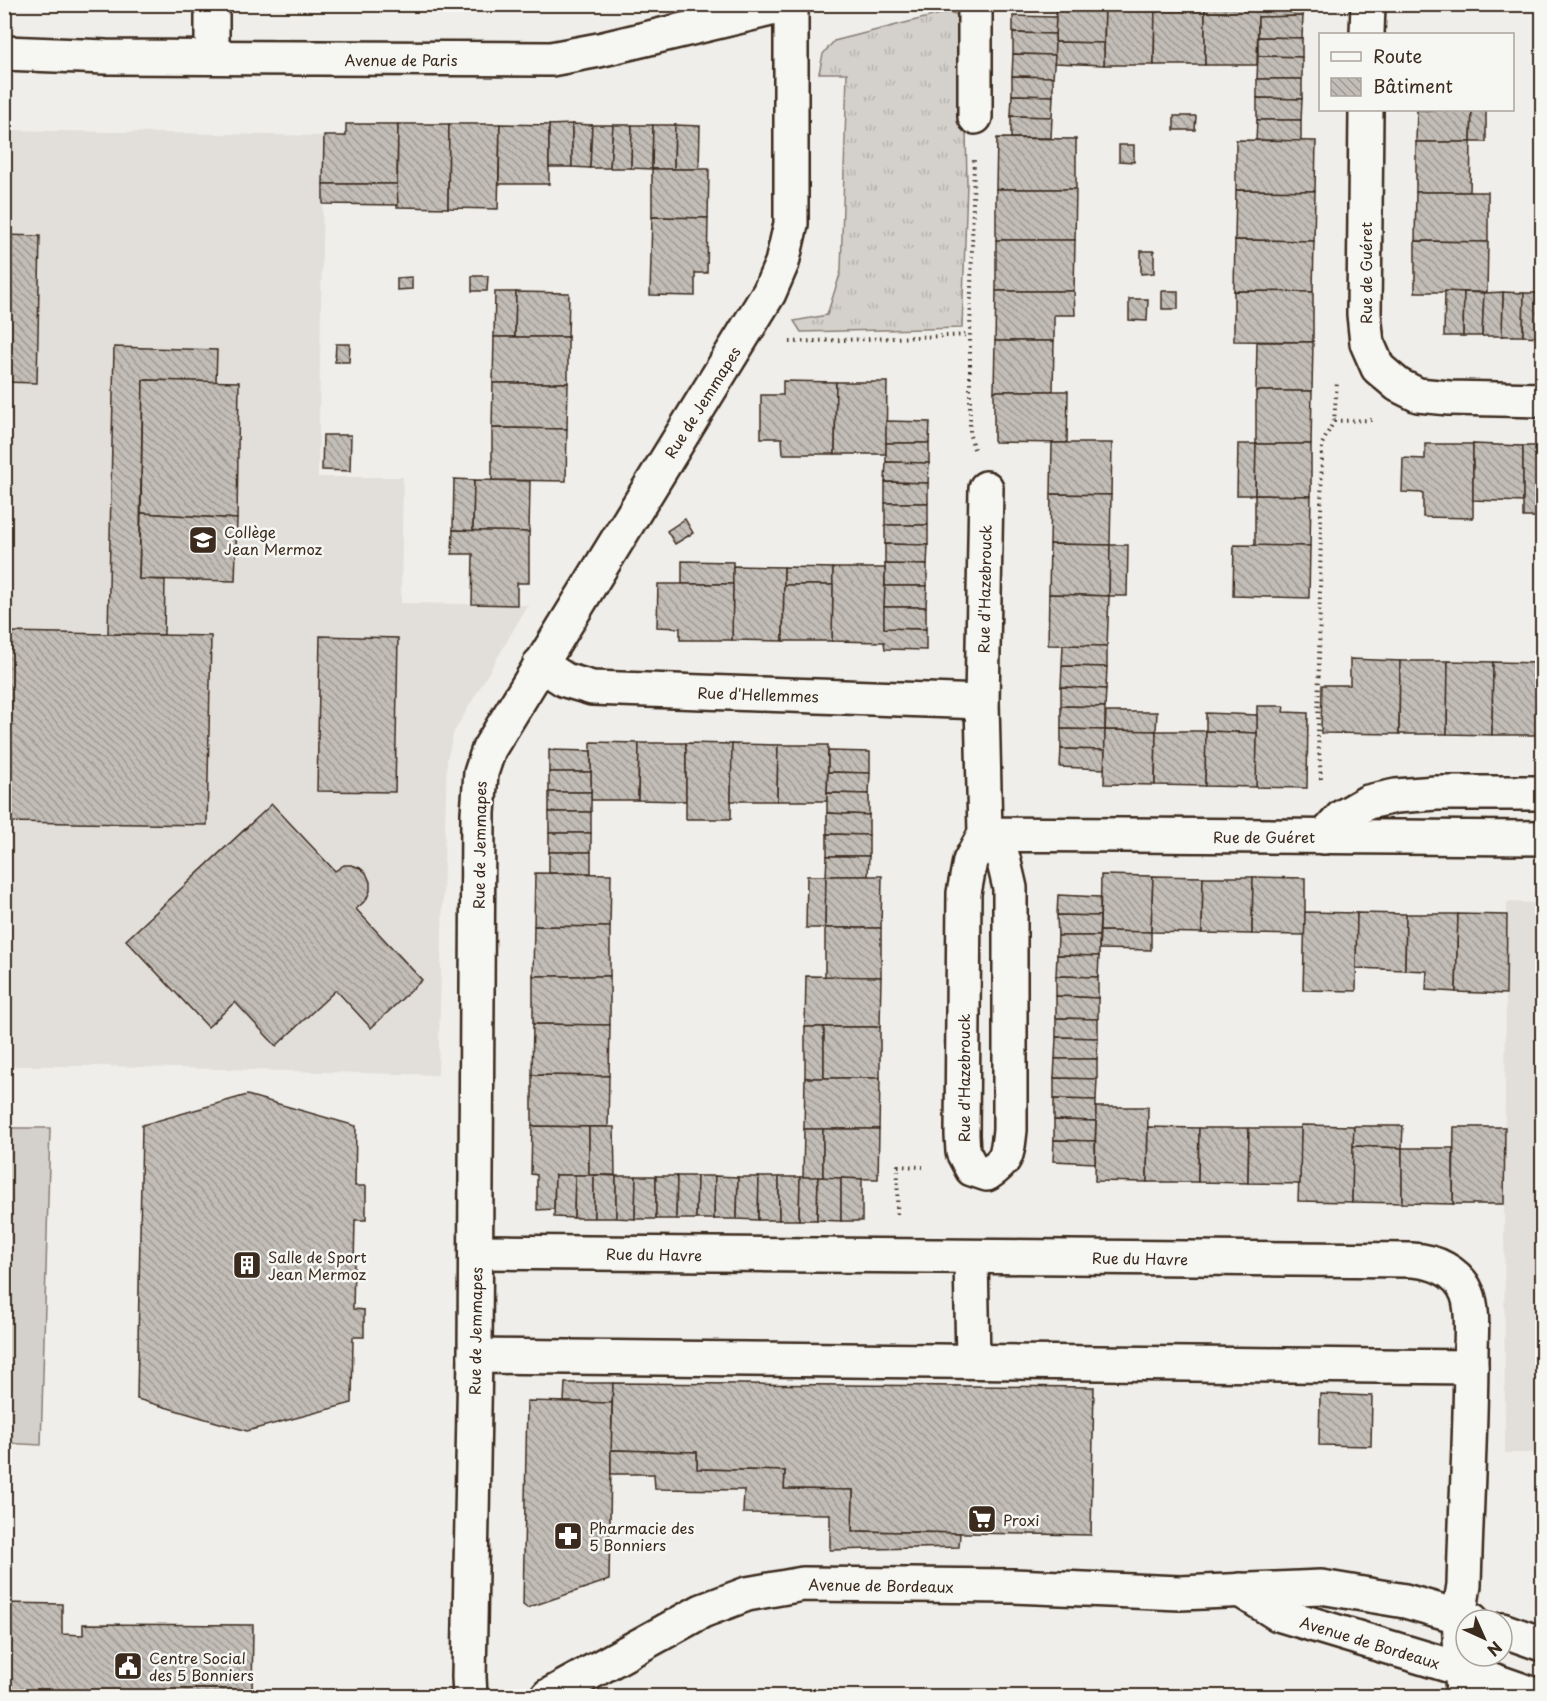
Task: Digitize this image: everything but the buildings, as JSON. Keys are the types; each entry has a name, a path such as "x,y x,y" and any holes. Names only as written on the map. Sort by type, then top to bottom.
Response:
{"street":[{"path":"212,4 212,57"},
{"path":"975,4 975,117"},
{"path":"1367,33 1368,4"},
{"name":"Avenue de Paris","path":"4,53 106,57 551,59 792,5"},
{"name":"Rue de Jemmapes","path":"470,1696 476,1252 478,825 481,773 489,749 769,293 782,263 791,224 792,5"},
{"name":"Rue de Guéret","path":"1366,111 1364,314 1367,343 1378,368 1398,385 1418,395 1542,400"},
{"name":"Rue d'Hazebrouck","path":"972,1169 963,1152 962,1135 964,892 970,861 985,834 982,702 986,488"},
{"name":"Rue d'Hellemmes","path":"540,664 565,680 592,688 982,702"},
{"path":"1324,837 1342,817 1368,802 1396,795 1542,793"},
{"path":"972,1169 987,1174 1000,1165 1008,1151 1010,1130 1010,888 1003,858 985,834"},
{"name":"Rue de Guéret","path":"985,834 1542,838"},
{"name":"Rue du Havre","path":"476,1252 1427,1261 1451,1272 1460,1281 1468,1293 1470,1310 1471,1367 1464,1585 1465,1608"},
{"path":"971,1258 973,1361"},
{"path":"475,1356 1471,1367"},
{"name":"Avenue de Bordeaux","path":"548,1696 702,1611 747,1594 802,1584 1012,1586 1180,1593 1321,1587 1406,1601 1454,1615"},
{"name":"Avenue de Bordeaux","path":"1240,1590 1278,1614 1462,1683 1538,1696"},
{"path":"1514,1634 1542,1644"},
{"name":"Rue du Havre","path":"1462,1683 1463,1668"}],"path":[{"path":"975,117 970,436 986,488"},
{"path":"1324,837 1318,736 1322,444 1334,421 1338,362 1366,328"},
{"path":"738,344 970,335"},
{"path":"896,1257 897,1166 972,1169"}],"shaded area":[{"name":"Collège Jean Mermoz","path":"5,130 324,136 318,477 403,477 401,603 528,605 454,732 447,759 438,1075 102,1066 5,1066"},
{"path":"1507,902 1542,903 1542,1453 1505,1453 1504,1185"}],"green space":[{"path":"948,12 961,16 964,29 967,183 962,328 801,332 794,321 827,315 841,271 847,73 819,73 823,54 834,41"},
{"path":"5,1128 50,1128 41,1445 5,1443"}],"place":[{"name":"Collège Jean Mermoz","path":"203,540"},
{"name":"Salle de Sport Jean Mermoz","path":"247,1265"},
{"name":"Proxi","path":"982,1519"},
{"name":"Pharmacie des 5 Bonniers","path":"568,1536"},
{"name":"Centre Social des 5 Bonniers","path":"128,1666"}]}
